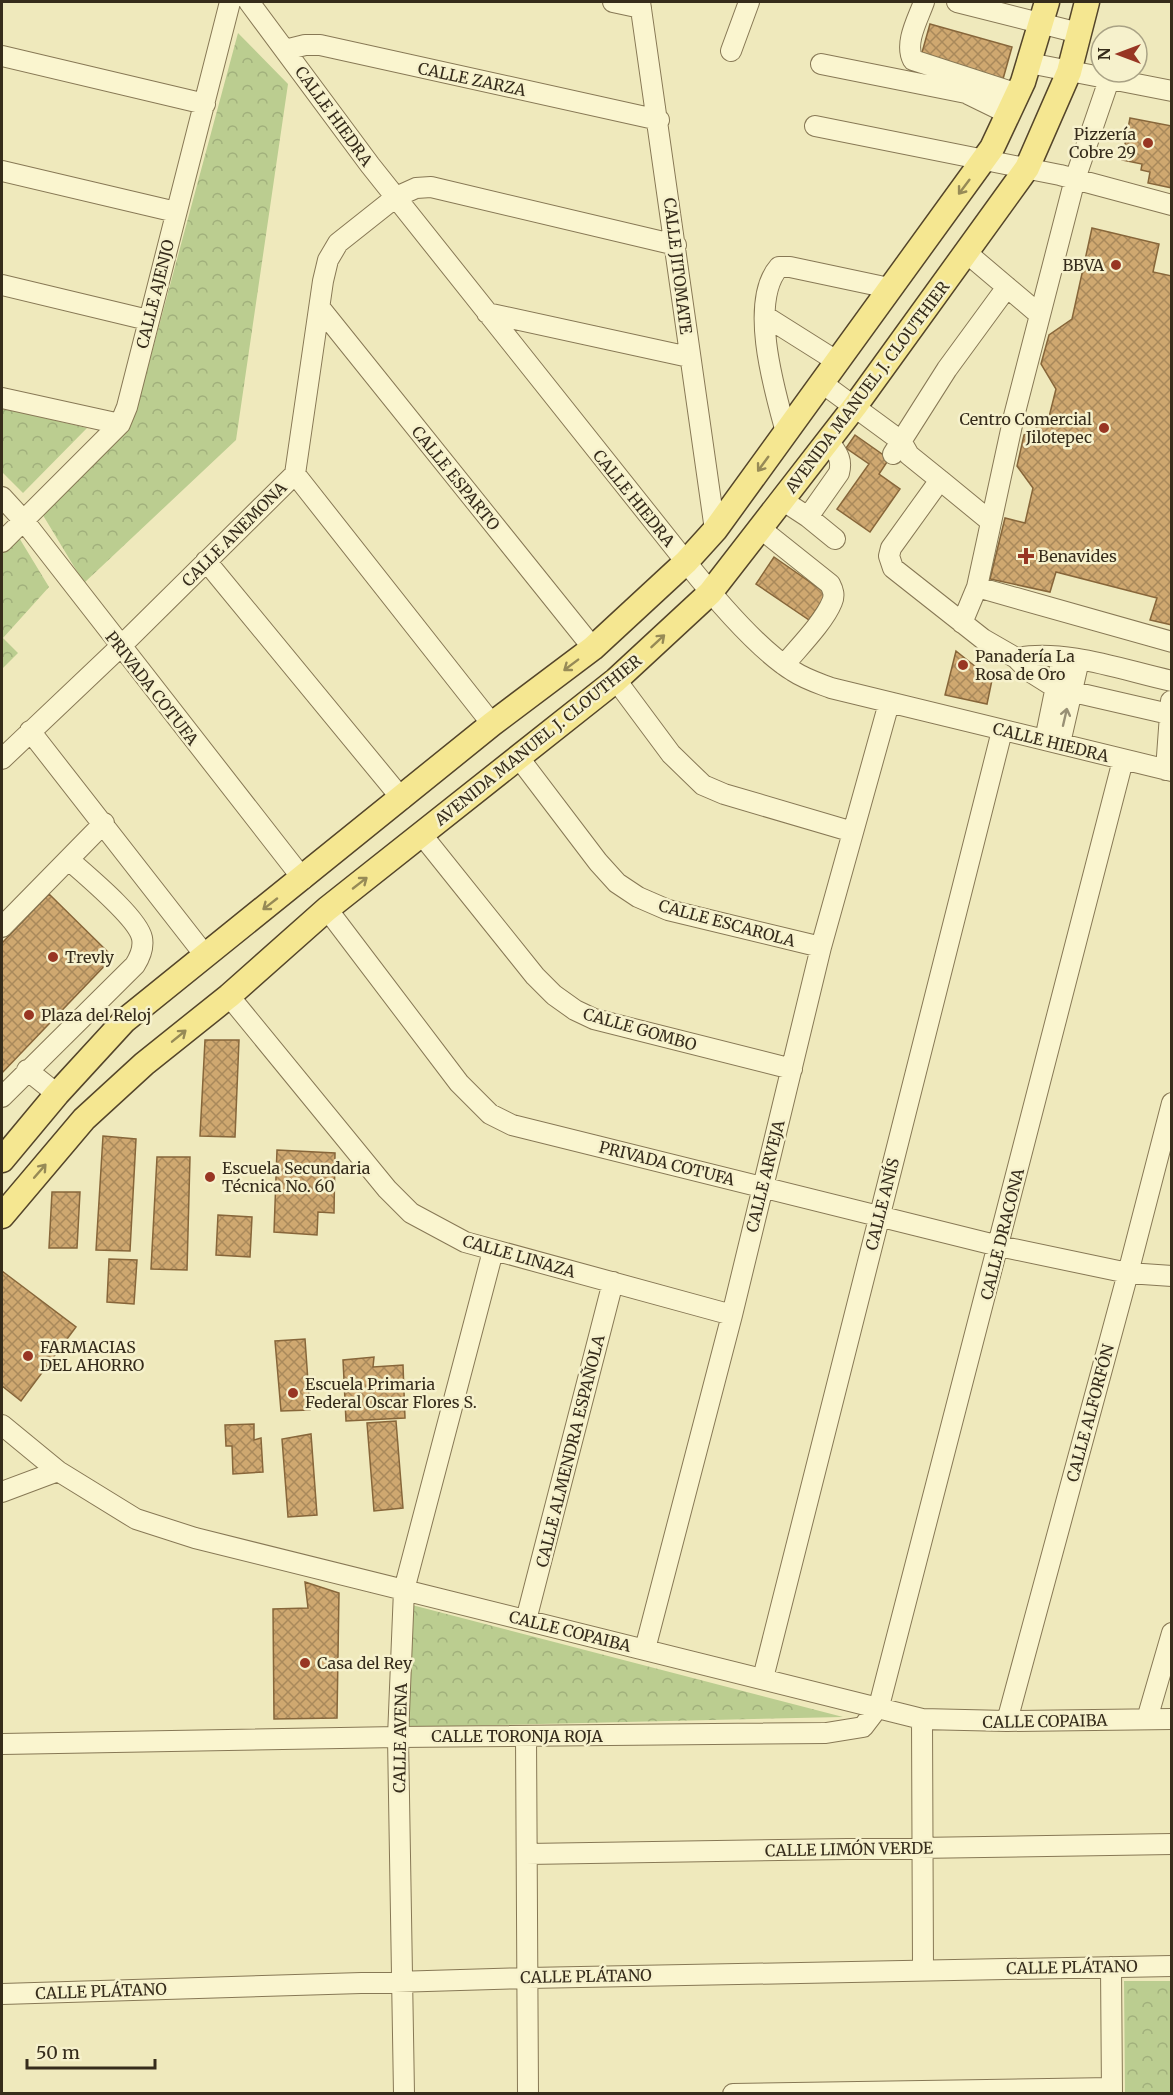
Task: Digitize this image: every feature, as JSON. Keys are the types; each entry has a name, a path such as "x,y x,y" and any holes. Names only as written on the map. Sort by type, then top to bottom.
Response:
{"main road":[{"name":"AVENIDA MANUEL J. CLOUTHIER","path":"2,1216 84,1119 144,1064 229,996 327,909 616,680 710,592 851,411 968,254 1027,168 1070,72 1088,2"},
{"path":"2,1160 57,1094 124,1021 204,954 303,879 492,724 593,648 686,562 715,530 992,148 1029,63 1044,13"},
{"path":"57,1094 84,1119"}],"street":[{"name":"CALLE HIEDRA","path":"233,2 285,50 396,197 710,592 784,665 831,688 1169,771"},
{"name":"CALLE AJENJO","path":"2,542 120,424 127,407 176,212 233,2"},
{"path":"613,2 640,5"},
{"path":"731,51 749,2"},
{"path":"924,2 909,44 909,52 913,60 1013,104"},
{"path":"957,2 1044,13 1079,33"},
{"name":"CALLE JITOMATE","path":"640,5 715,530"},
{"name":"CALLE ZARZA","path":"285,50 305,45 320,45 658,120"},
{"path":"2,56 205,104"},
{"path":"1029,63 1089,76"},
{"path":"821,64 1013,104"},
{"path":"962,623 977,587 990,521 1075,179 1108,84"},
{"path":"1132,84 1172,91"},
{"path":"815,126 1027,168 1172,205"},
{"path":"2,171 176,212"},
{"name":"CALLE ANEMONA","path":"2,759 120,647 295,474 328,260 338,243 396,197 416,188 431,187 676,245"},
{"path":"968,254 1040,315"},
{"path":"786,432 771,368 765,316 770,277 779,267 806,270 889,288"},
{"path":"2,285 148,320"},
{"path":"901,450 947,369 1007,287"},
{"name":"CALLE ESPARTO","path":"320,308 593,648"},
{"path":"487,313 689,357"},
{"path":"765,316 837,362"},
{"path":"818,388 851,411 990,521"},
{"path":"2,398 120,424"},
{"path":"808,517 839,473 840,457 828,440"},
{"path":"295,474 492,724"},
{"path":"940,480 891,548 890,562 893,568 962,623 1016,658 1029,671 1064,690 1170,707 1169,771"},
{"name":"PRIVADA COTUFA","path":"2,497 24,521 303,879"},
{"path":"782,500 835,539"},
{"path":"761,529 830,584 834,592 833,601 827,611 784,665"},
{"path":"207,561 402,799"},
{"path":"977,587 1172,642"},
{"path":"1016,658 1042,655 1070,659 1172,681"},
{"path":"1052,741 1070,659"},
{"path":"616,680 671,754 703,785 724,794 853,832"},
{"name":"CALLE ARVEJA","path":"645,1649 732,1315 821,947 889,703"},
{"name":"CALLE ANÍS","path":"763,1678 1002,730"},
{"path":"30,731 204,954"},
{"name":"CALLE ESCAROLA","path":"519,758 598,862 617,883 638,897 668,910 821,947"},
{"name":"CALLE DRACONA","path":"879,1706 1123,760"},
{"path":"2,927 104,824"},
{"name":"CALLE GOMBO","path":"422,835 535,976 575,1010 594,1019 792,1069"},
{"path":"2,1097 135,965 141,953 143,940 138,925 69,860"},
{"name":"PRIVADA COTUFA","path":"327,909 459,1083 490,1114 512,1125 999,1246 1128,1273 1172,1276"},
{"name":"CALLE LINAZA","path":"229,996 387,1189 411,1213 439,1230 494,1251 732,1315"},
{"path":"27,1070 57,1094"},
{"name":"CALLE ALFORFÓN","path":"1006,1721 1172,1103"},
{"name":"CALLE AVENA","path":"404,2094 399,1737 404,1590 494,1251"},
{"name":"CALLE ALMENDRA ESPAÑOLA","path":"526,1620 613,1282"},
{"name":"CALLE COPAIBA","path":"2,1425 58,1471 136,1519 205,1541 879,1706 922,1719 1006,1721 1172,1719"},
{"path":"2,1492 58,1471"},
{"path":"1147,1719 1172,1632"},
{"name":"CALLE TORONJA ROJA","path":"2,1744 826,1733 863,1726 879,1706"},
{"path":"922,1719 923,1969"},
{"path":"526,1736 528,2094"},
{"name":"CALLE LIMÓN VERDE","path":"527,1854 1172,1844"},
{"name":"CALLE PLÁTANO","path":"2,1994 528,1978 1172,1966"},
{"path":"733,2094 1112,2091 1111,1967"}],"green space":[{"path":"238,33 288,84 236,440 84,583 41,512 135,415"},
{"path":"2,408 87,428 23,493 2,472"},
{"path":"18,536 49,587 3,638 18,653 2,669 2,553"},
{"path":"412,1605 843,1717 409,1727"},
{"path":"1124,1981 1171,1981 1171,2093 1125,2093"}],"building":[{"path":"930,24 1012,47 1003,79 921,56"},
{"name":"Pizzería Cobre 29","path":"1130,118 1172,126 1172,188 1148,183 1150,172 1141,170 1142,164 1122,160"},
{"name":"Centro Comercial Jilotepec","path":"1092,228 1159,244 1153,272 1172,276 1172,625 1150,620 1157,598 1056,572 1050,592 990,579 1005,518 1025,523 1033,488 1017,466 1024,435 1048,421 1056,389 1041,364 1049,335 1072,319"},
{"path":"855,435 889,459 879,474 900,489 870,532 837,509 869,464 846,448"},
{"path":"774,557 827,594 809,620 756,584"},
{"name":"Panadería La Rosa de Oro","path":"956,651 992,680 987,704 945,695"},
{"name":"Plaza del Reloj","path":"49,894 113,957 2,1073 2,943"},
{"path":"205,1040 239,1040 235,1137 200,1136"},
{"path":"103,1136 136,1139 130,1251 96,1250"},
{"path":"277,1150 335,1153 334,1213 318,1212 317,1235 274,1232"},
{"path":"157,1157 190,1157 187,1270 151,1269"},
{"path":"52,1192 80,1192 77,1248 49,1248"},
{"path":"218,1215 252,1217 250,1257 216,1255"},
{"path":"109,1259 137,1260 134,1304 107,1302"},
{"name":"FARMACIAS DEL AHORRO","path":"2,1271 76,1327 21,1401 2,1386"},
{"path":"305,1339 310,1410 281,1411 275,1341"},
{"path":"374,1357 373,1367 403,1365 405,1418 346,1421 343,1360"},
{"path":"396,1421 403,1508 374,1511 367,1423"},
{"path":"254,1424 254,1440 261,1438 263,1472 233,1474 232,1446 226,1446 225,1425"},
{"path":"311,1434 317,1515 288,1517 282,1439"},
{"name":"Casa del Rey","path":"305,1582 339,1593 337,1718 274,1719 273,1609 308,1608"}],"place":[{"name":"Pizzería Cobre 29","path":"1148,143"},
{"name":"BBVA","path":"1116,265"},
{"name":"Centro Comercial Jilotepec","path":"1104,428"},
{"name":"Benavides","path":"1026,556"},
{"name":"Panadería La Rosa de Oro","path":"963,665"},
{"name":"Trevly","path":"53,957"},
{"name":"Plaza del Reloj","path":"29,1015"},
{"name":"Escuela Secundaria Técnica No. 60","path":"210,1177"},
{"name":"FARMACIAS DEL AHORRO","path":"28,1356"},
{"name":"Escuela Primaria Federal Oscar Flores S.","path":"293,1393"},
{"name":"Casa del Rey","path":"305,1663"}]}
